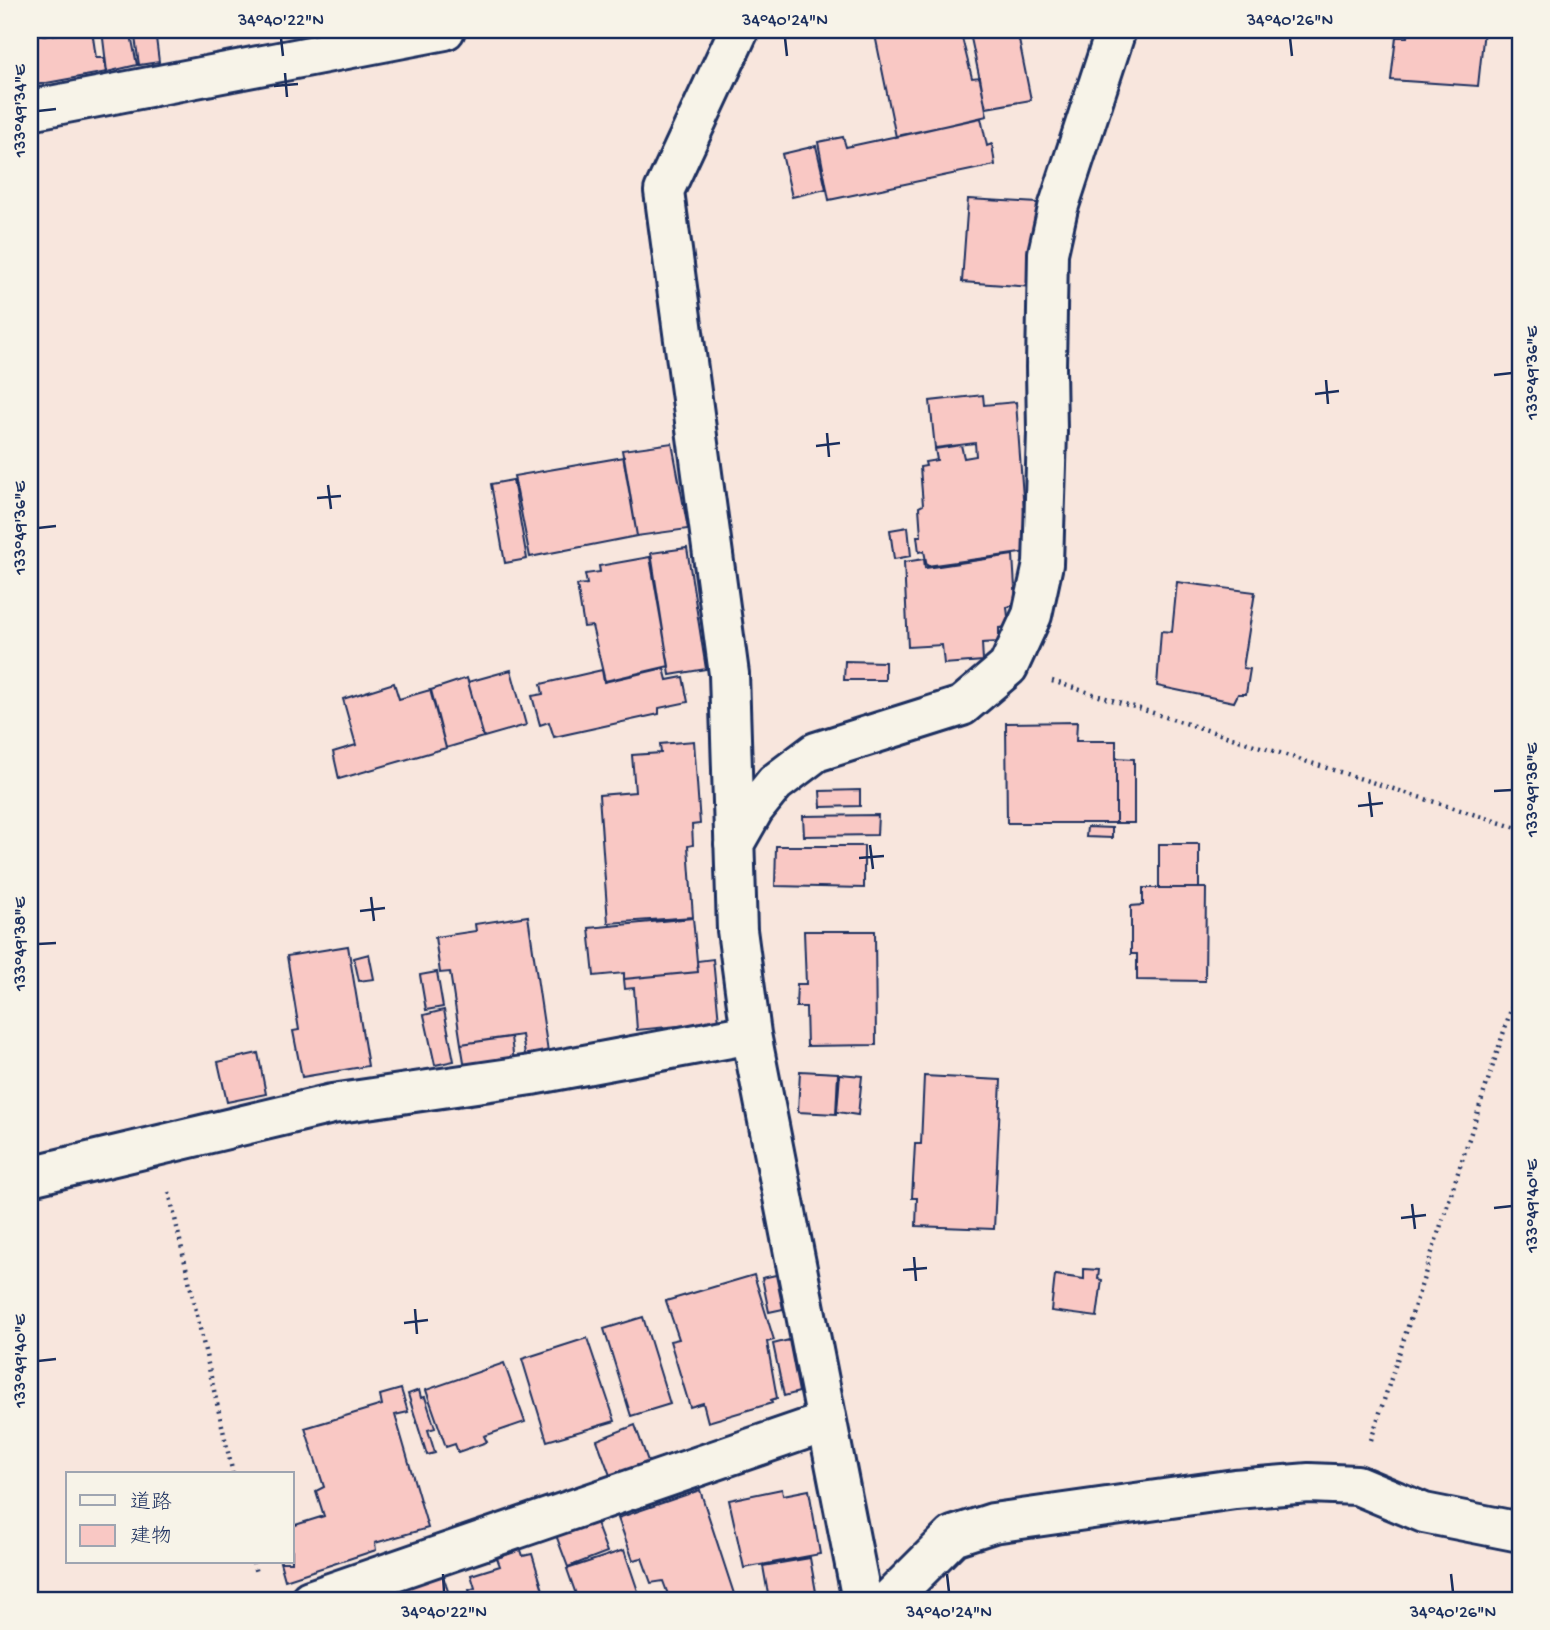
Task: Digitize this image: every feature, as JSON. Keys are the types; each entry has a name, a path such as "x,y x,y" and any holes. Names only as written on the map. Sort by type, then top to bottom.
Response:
{"street":[{"path":"30,110 445,30"},
{"path":"739,30 664,191 729,674 737,930 751,1034 862,1600"},
{"path":"734,844 754,809 775,783 816,752 962,706 1008,667 1032,615 1043,564 1048,253 1058,208 1116,30"},
{"path":"30,1176 332,1104 531,1075 751,1034"},
{"path":"310,1600 827,1422"},
{"path":"889,1600 953,1536 993,1524 1236,1489 1309,1483 1357,1485 1424,1513 1520,1532"}],"path":[{"path":"1008,667 1520,830"},
{"path":"1357,1485 1520,982"},
{"path":"158,1145 233,1472"},
{"path":"254,1564 256,1573"}],"building":[{"path":"30,30 42,30 43,36 92,30 96,58 104,58 107,72 30,86"},
{"path":"102,30 130,30 137,65 107,72"},
{"path":"134,30 155,30 159,62 139,65"},
{"path":"874,30 960,30 972,78 980,77 987,116 896,137"},
{"path":"960,30 1017,30 1031,100 986,108 971,38 962,39"},
{"path":"1409,30 1484,30 1478,86 1391,80 1396,37 1408,37"},
{"path":"981,118 987,146 992,144 995,165 829,200 818,142 843,137 846,147"},
{"path":"816,146 826,189 792,197 782,154"},
{"path":"968,199 1038,203 1033,287 962,282"},
{"path":"983,395 984,405 1016,402 1027,552 927,566 924,551 919,552 917,536 921,536 919,507 923,505 920,467 926,466 925,462 937,460 935,449 961,445 964,458 976,456 975,443 935,448 930,401"},
{"path":"672,443 688,529 637,536 622,450"},
{"path":"624,457 637,536 530,557 514,476"},
{"path":"513,480 527,559 505,563 491,484"},
{"path":"908,527 911,556 894,559 890,530"},
{"path":"687,548 706,669 670,675 651,553"},
{"path":"1013,555 1016,605 1007,607 1009,627 999,628 999,642 982,643 983,661 944,664 942,645 908,647 904,562 924,559 925,568"},
{"path":"650,557 669,666 605,681 592,626 584,627 577,585 587,584 585,574 600,572 599,566"},
{"path":"1177,582 1255,592 1243,668 1250,669 1246,694 1238,694 1234,702 1157,686 1161,631 1172,632"},
{"path":"845,661 885,662 885,680 844,680"},
{"path":"664,668 667,680 683,677 688,702 659,708 659,714 554,737 549,722 540,725 532,696 543,694 541,684 602,670 604,682"},
{"path":"511,670 526,725 484,737 468,682"},
{"path":"467,678 483,737 446,748 431,690"},
{"path":"394,683 399,699 430,690 446,748 339,779 333,752 356,745 343,699"},
{"path":"1077,722 1076,741 1116,741 1116,823 1007,823 1006,723"},
{"path":"694,741 700,824 692,825 693,845 688,846 693,917 608,923 599,795 635,792 632,755 661,753 660,744"},
{"path":"1116,758 1134,759 1134,823 1116,823"},
{"path":"860,790 860,806 821,807 820,791"},
{"path":"878,815 877,835 804,836 803,816"},
{"path":"1087,827 1112,828 1112,838 1086,837"},
{"path":"1159,844 1199,844 1199,888 1159,888"},
{"path":"776,846 864,846 864,888 775,886"},
{"path":"1143,888 1206,888 1205,981 1137,980 1137,954 1131,954 1131,906 1143,905"},
{"path":"528,916 548,1052 525,1055 522,1035 461,1044 450,972 440,973 435,937 476,931 475,924"},
{"path":"693,918 698,972 624,979 624,973 594,976 589,928"},
{"path":"804,931 875,931 876,1045 807,1046 806,1007 796,1007 797,984 806,984"},
{"path":"348,946 368,1066 302,1077 293,1031 299,1030 287,956"},
{"path":"369,954 374,979 359,981 354,958"},
{"path":"713,959 719,1022 637,1030 634,988 625,989 624,979 698,972 697,961"},
{"path":"437,972 443,1007 426,1010 420,975"},
{"path":"444,1010 454,1061 435,1065 424,1015"},
{"path":"511,1037 514,1062 465,1068 461,1044"},
{"path":"258,1053 266,1094 227,1102 218,1062"},
{"path":"800,1071 838,1073 836,1114 798,1112"},
{"path":"840,1074 862,1076 858,1115 837,1112"},
{"path":"924,1076 1001,1080 994,1229 916,1226 917,1198 912,1198 915,1144 921,1144"},
{"path":"1084,1269 1099,1270 1098,1279 1102,1280 1097,1317 1051,1311 1055,1275 1084,1279"},
{"path":"754,1275 774,1340 767,1342 777,1398 771,1400 772,1403 708,1422 703,1403 690,1407 670,1341 679,1339 666,1301"},
{"path":"776,1275 783,1309 769,1312 762,1278"},
{"path":"643,1317 670,1404 631,1416 604,1329"},
{"path":"587,1338 615,1421 547,1441 522,1359"},
{"path":"789,1340 799,1392 784,1396 773,1344"},
{"path":"504,1363 525,1422 484,1436 487,1442 458,1452 455,1444 446,1447 426,1390"},
{"path":"401,1389 408,1412 395,1415 428,1528 375,1543 376,1550 285,1580 281,1564 294,1564 294,1525 324,1516 316,1491 324,1487 305,1428 382,1405 380,1395"},
{"path":"419,1390 421,1398 425,1397 435,1428 428,1430 435,1453 427,1455 408,1394"},
{"path":"635,1425 649,1464 611,1478 597,1440"},
{"path":"782,1489 783,1495 809,1490 820,1554 744,1568 729,1500"},
{"path":"700,1490 736,1600 670,1600 663,1581 651,1583 642,1558 633,1560 618,1518"},
{"path":"595,1520 607,1552 568,1567 556,1535"},
{"path":"521,1550 523,1556 532,1554 546,1600 472,1600 469,1590 475,1588 471,1575 500,1566 497,1558"},
{"path":"624,1550 641,1600 578,1600 567,1569"},
{"path":"810,1558 816,1592 769,1600 763,1566"},
{"path":"442,1573 451,1600 395,1600 392,1591"}]}
